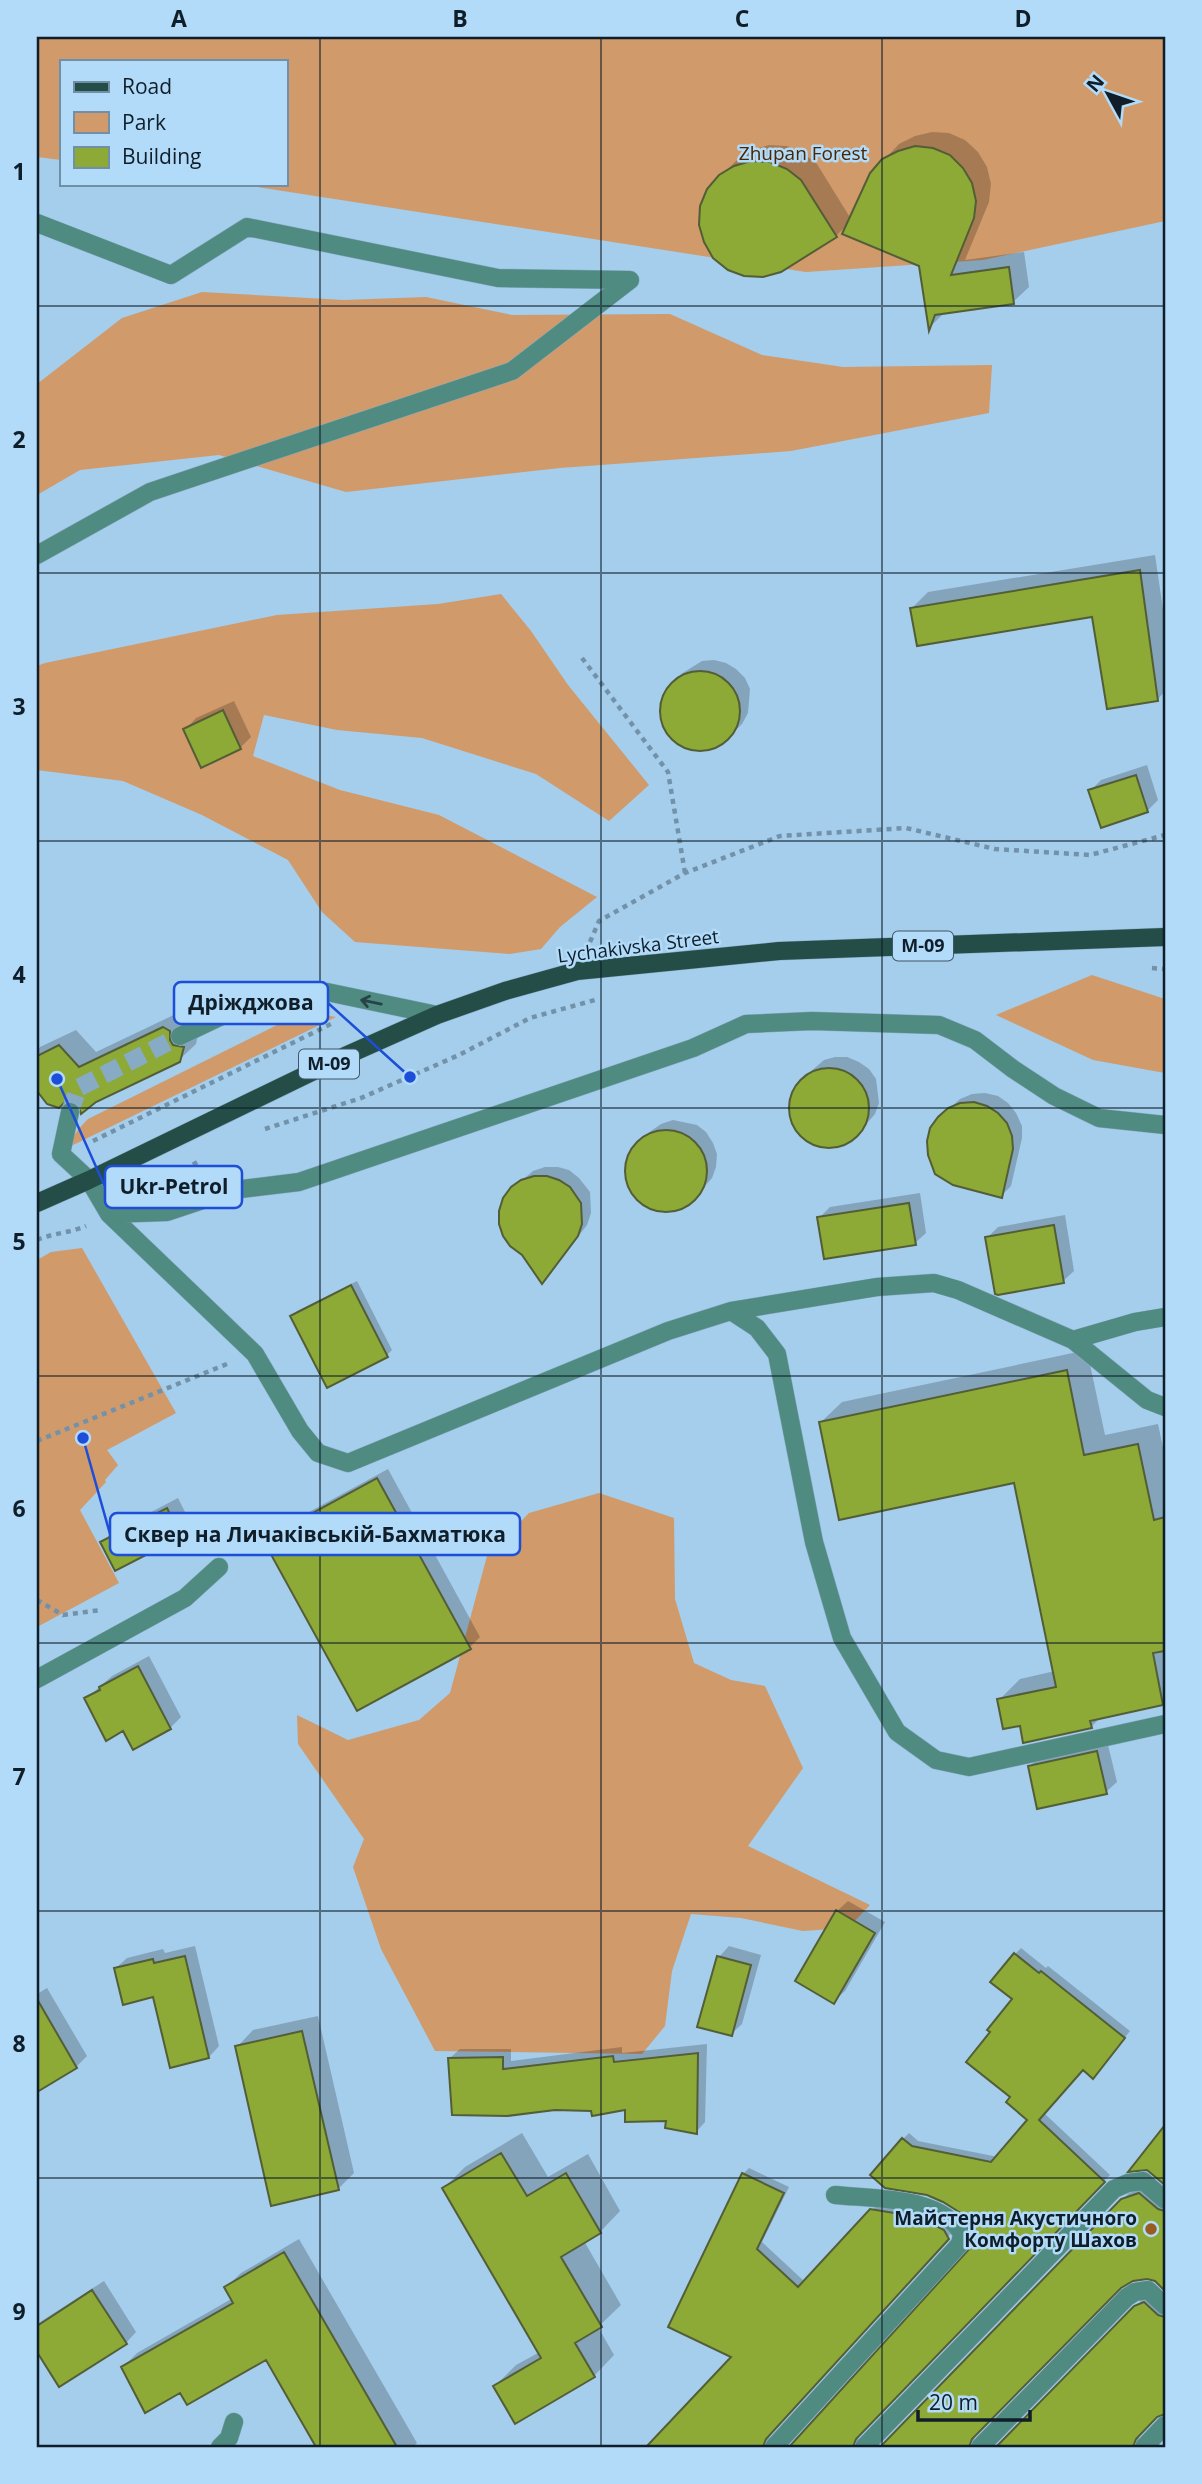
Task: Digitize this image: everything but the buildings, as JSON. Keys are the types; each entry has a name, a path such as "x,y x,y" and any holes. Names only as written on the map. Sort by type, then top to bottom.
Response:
{"main road":[{"name":"Lychakivska Street","path":"37,1203 345,1056 438,1015 505,991 577,971 779,951 1165,937"}],"street":[{"path":"37,223 171,275 247,228 498,278 630,280 512,372 150,492 37,555"},
{"path":"180,1036 253,1001 327,992 438,1015"},
{"path":"109,1214 167,1212 233,1190 299,1182 693,1048 746,1024 812,1021 939,1026 975,1041 1054,1096 1100,1118 1165,1125"},
{"path":"70,1112 61,1154 89,1180 109,1214 255,1354 300,1431 318,1453 348,1463 668,1331 731,1311 877,1287 934,1283 958,1290 1073,1340 1147,1400 1165,1407"},
{"path":"731,1311 757,1328 777,1354 814,1542 842,1638 897,1732 936,1760 969,1767 1165,1724"},
{"path":"1073,1340 1135,1322 1165,1317"},
{"path":"37,1679 185,1598 219,1567"},
{"path":"864,2447 1114,2189 1143,2181 1165,2200"},
{"path":"774,2447 960,2244 962,2234 949,2217 915,2203 835,2194"},
{"path":"980,2447 1126,2297 1148,2290 1165,2306"},
{"path":"220,2447 229,2438 234,2422"},
{"path":"1144,2447 1165,2425"}],"path":[{"path":"582,658 668,772 685,873"},
{"path":"577,971 600,921 685,873 780,836 906,828 995,849 1090,855 1165,835"},
{"path":"1139,968 1165,969"},
{"path":"252,1133 361,1098 458,1055 530,1018 603,998"},
{"path":"89,1143 337,1021"},
{"path":"157,1186 204,1158"},
{"path":"37,1240 48,1235 75,1231 109,1214"},
{"path":"37,1441 255,1354"}],"green space":[{"name":"Zhupan Forest","path":"37,37 1165,37 1165,221 983,260 806,272 251,186 287,186 287,60 60,60 60,160 37,157"},
{"path":"202,292 344,300 426,297 512,315 670,314 762,355 843,367 992,365 989,413 791,451 560,468 346,492 219,455 80,470 37,495 37,384 122,318"},
{"path":"501,594 531,631 568,685 649,785 609,821 536,774 422,738 337,730 264,715 253,756 340,790 439,815 597,897 560,927 541,949 510,954 355,942 322,912 288,860 202,815 123,781 37,770 37,666 277,615 438,604"},
{"path":"1092,975 1165,999 1165,1073 1093,1060 996,1015"},
{"path":"317,1014 336,1017 71,1146 75,1134 88,1119 293,1017"},
{"path":"82,1248 176,1413 107,1450 118,1465 80,1510 119,1583 37,1627 37,1260 51,1252"},
{"path":"599,1493 674,1518 675,1599 694,1663 731,1680 765,1686 803,1768 748,1846 870,1905 848,1928 803,1931 741,1918 691,1914 672,1971 665,2026 642,2054 435,2051 381,1949 353,1867 364,1839 298,1744 297,1715 348,1740 419,1720 450,1693 487,1556 529,1513"}],"tunnel":[{"path":"70,1112 78,1088 180,1036"}],"place":[{"name":"Дріжджова","path":"410,1077"},
{"name":"Ukr-Petrol","path":"57,1079"},
{"name":"Сквер на Личаківській-Бахматюка","path":"83,1438"},
{"name":"Майстерня Акустичного Комфорту Шахов","path":"1151,2229"}]}
